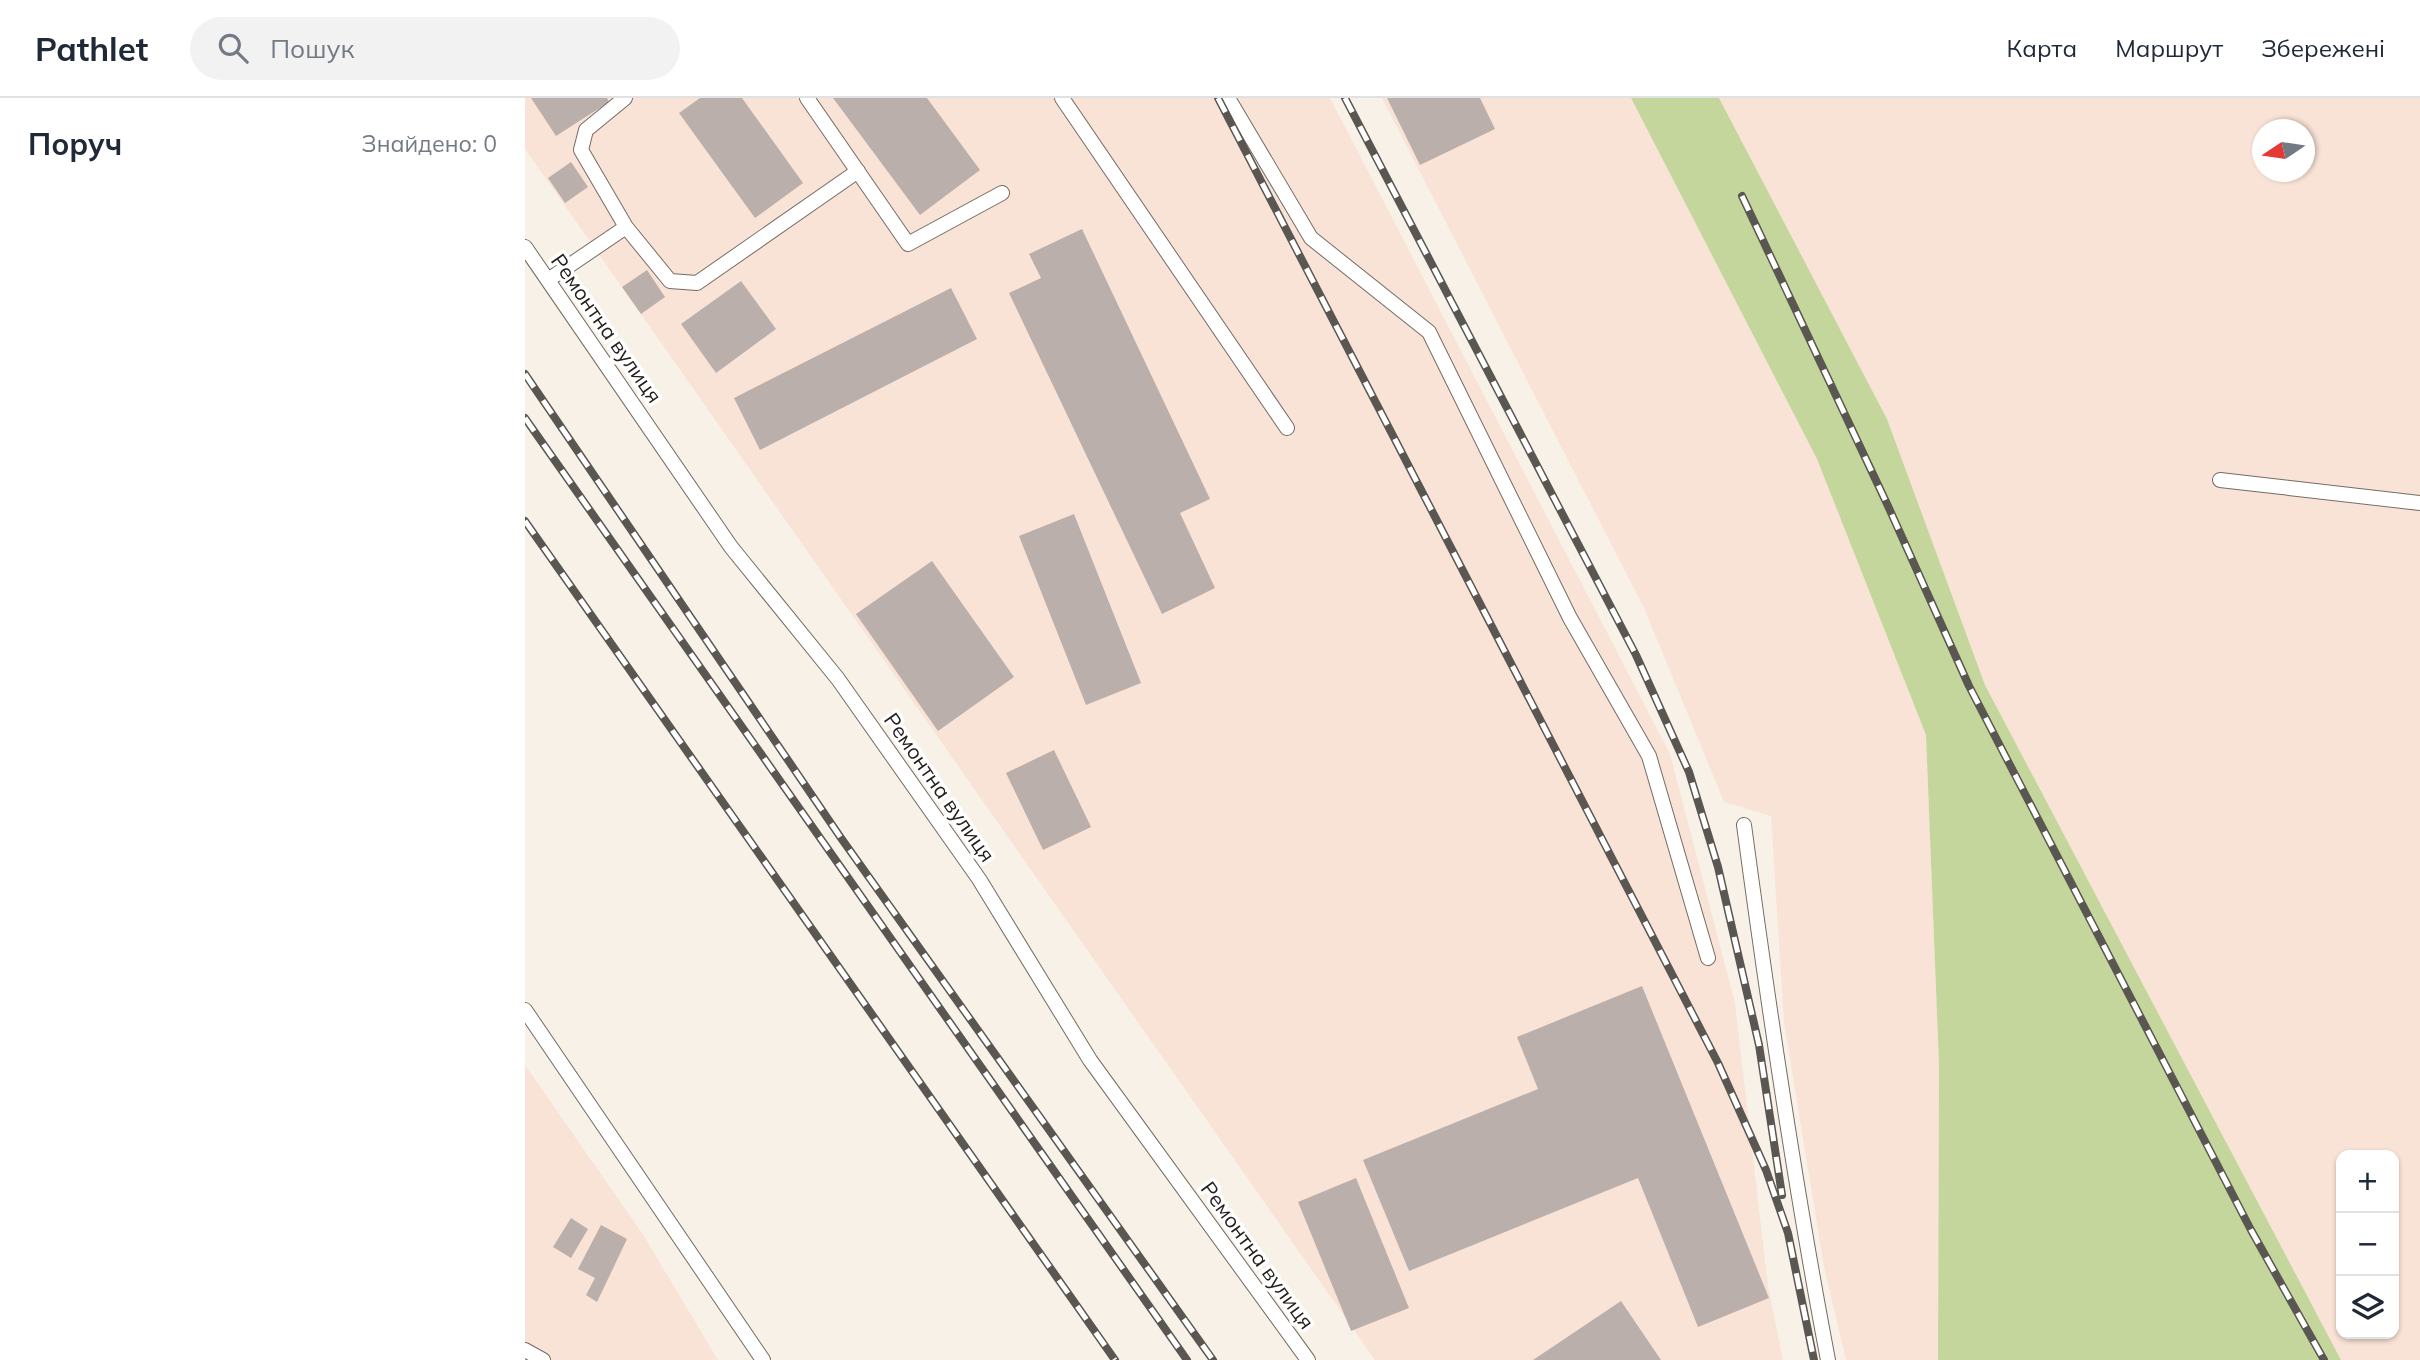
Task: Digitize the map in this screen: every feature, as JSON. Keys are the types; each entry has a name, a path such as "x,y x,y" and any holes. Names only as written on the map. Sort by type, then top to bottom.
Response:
{"lane":[{"path":"625,98 586,130 581,150 626,227 670,281 697,284 858,171"},
{"path":"807,98 908,244 1002,192"},
{"path":"1062,98 1287,428"},
{"path":"1229,98 1311,238 1429,332 1570,618 1649,756 1708,958"},
{"path":"548,280 626,227"},
{"name":"Ремонтна вулиця","path":"525,247 731,547 846,690 979,879 1090,1060 1308,1360"},
{"path":"2220,480 2420,503"},
{"path":"1744,825 1775,1056 1803,1230 1828,1360"},
{"path":"525,1010 763,1360"},
{"path":"525,1350 543,1360"}],"shaded area":[{"path":"525,98 1330,98 1670,754 1735,1003 1768,1286 1783,1360 1375,1360 525,149"},
{"path":"1382,98 1631,98 1817,459 1926,735 1939,1065 1938,1360 1846,1360 1824,1267 1784,1022 1771,816 1724,802 1644,608"},
{"path":"1719,98 2420,98 2420,1360 2341,1360 1985,685 1887,419"},
{"path":"525,1065 642,1233 718,1360 525,1360"}],"green space":[{"path":"1631,98 1719,98 1887,419 1985,685 2341,1360 1938,1360 1939,1065 1926,735 1817,459"}],"building":[{"path":"531,98 607,98 609,102 556,136"},
{"path":"700,98 742,98 803,183 755,218 679,113"},
{"path":"833,98 927,98 980,170 920,215"},
{"path":"1387,98 1480,98 1495,129 1420,165"},
{"path":"571,162 588,187 565,203 548,178"},
{"path":"1082,229 1210,499 1180,513 1215,588 1162,614 1009,293 1041,278 1029,254"},
{"path":"647,270 665,297 641,314 622,287"},
{"path":"741,281 776,329 716,373 681,324"},
{"path":"951,288 977,339 760,450 734,398"},
{"path":"1074,514 1141,683 1086,705 1019,536"},
{"path":"932,561 1014,677 938,731 856,614"},
{"path":"1054,750 1091,827 1043,850 1006,773"},
{"path":"1642,986 1769,1298 1698,1327 1638,1178 1409,1271 1363,1160 1538,1089 1517,1037"},
{"path":"1356,1178 1409,1308 1351,1331 1298,1202"},
{"path":"571,1218 588,1229 571,1258 553,1247"},
{"path":"601,1225 627,1239 597,1302 586,1295 595,1278 578,1269"},
{"path":"1621,1301 1661,1360 1533,1360"}],"railway":[{"path":"1218,98 1718,1063 1766,1170 1788,1233 1814,1360"},
{"path":"1345,98 1636,655 1689,772 1718,867 1759,1045 1782,1195"},
{"path":"1742,196 1888,506 1969,686 2251,1230 2324,1360"},
{"path":"525,374 841,838 1213,1360"},
{"path":"525,418 1187,1360"},
{"path":"525,521 1115,1360"}]}
